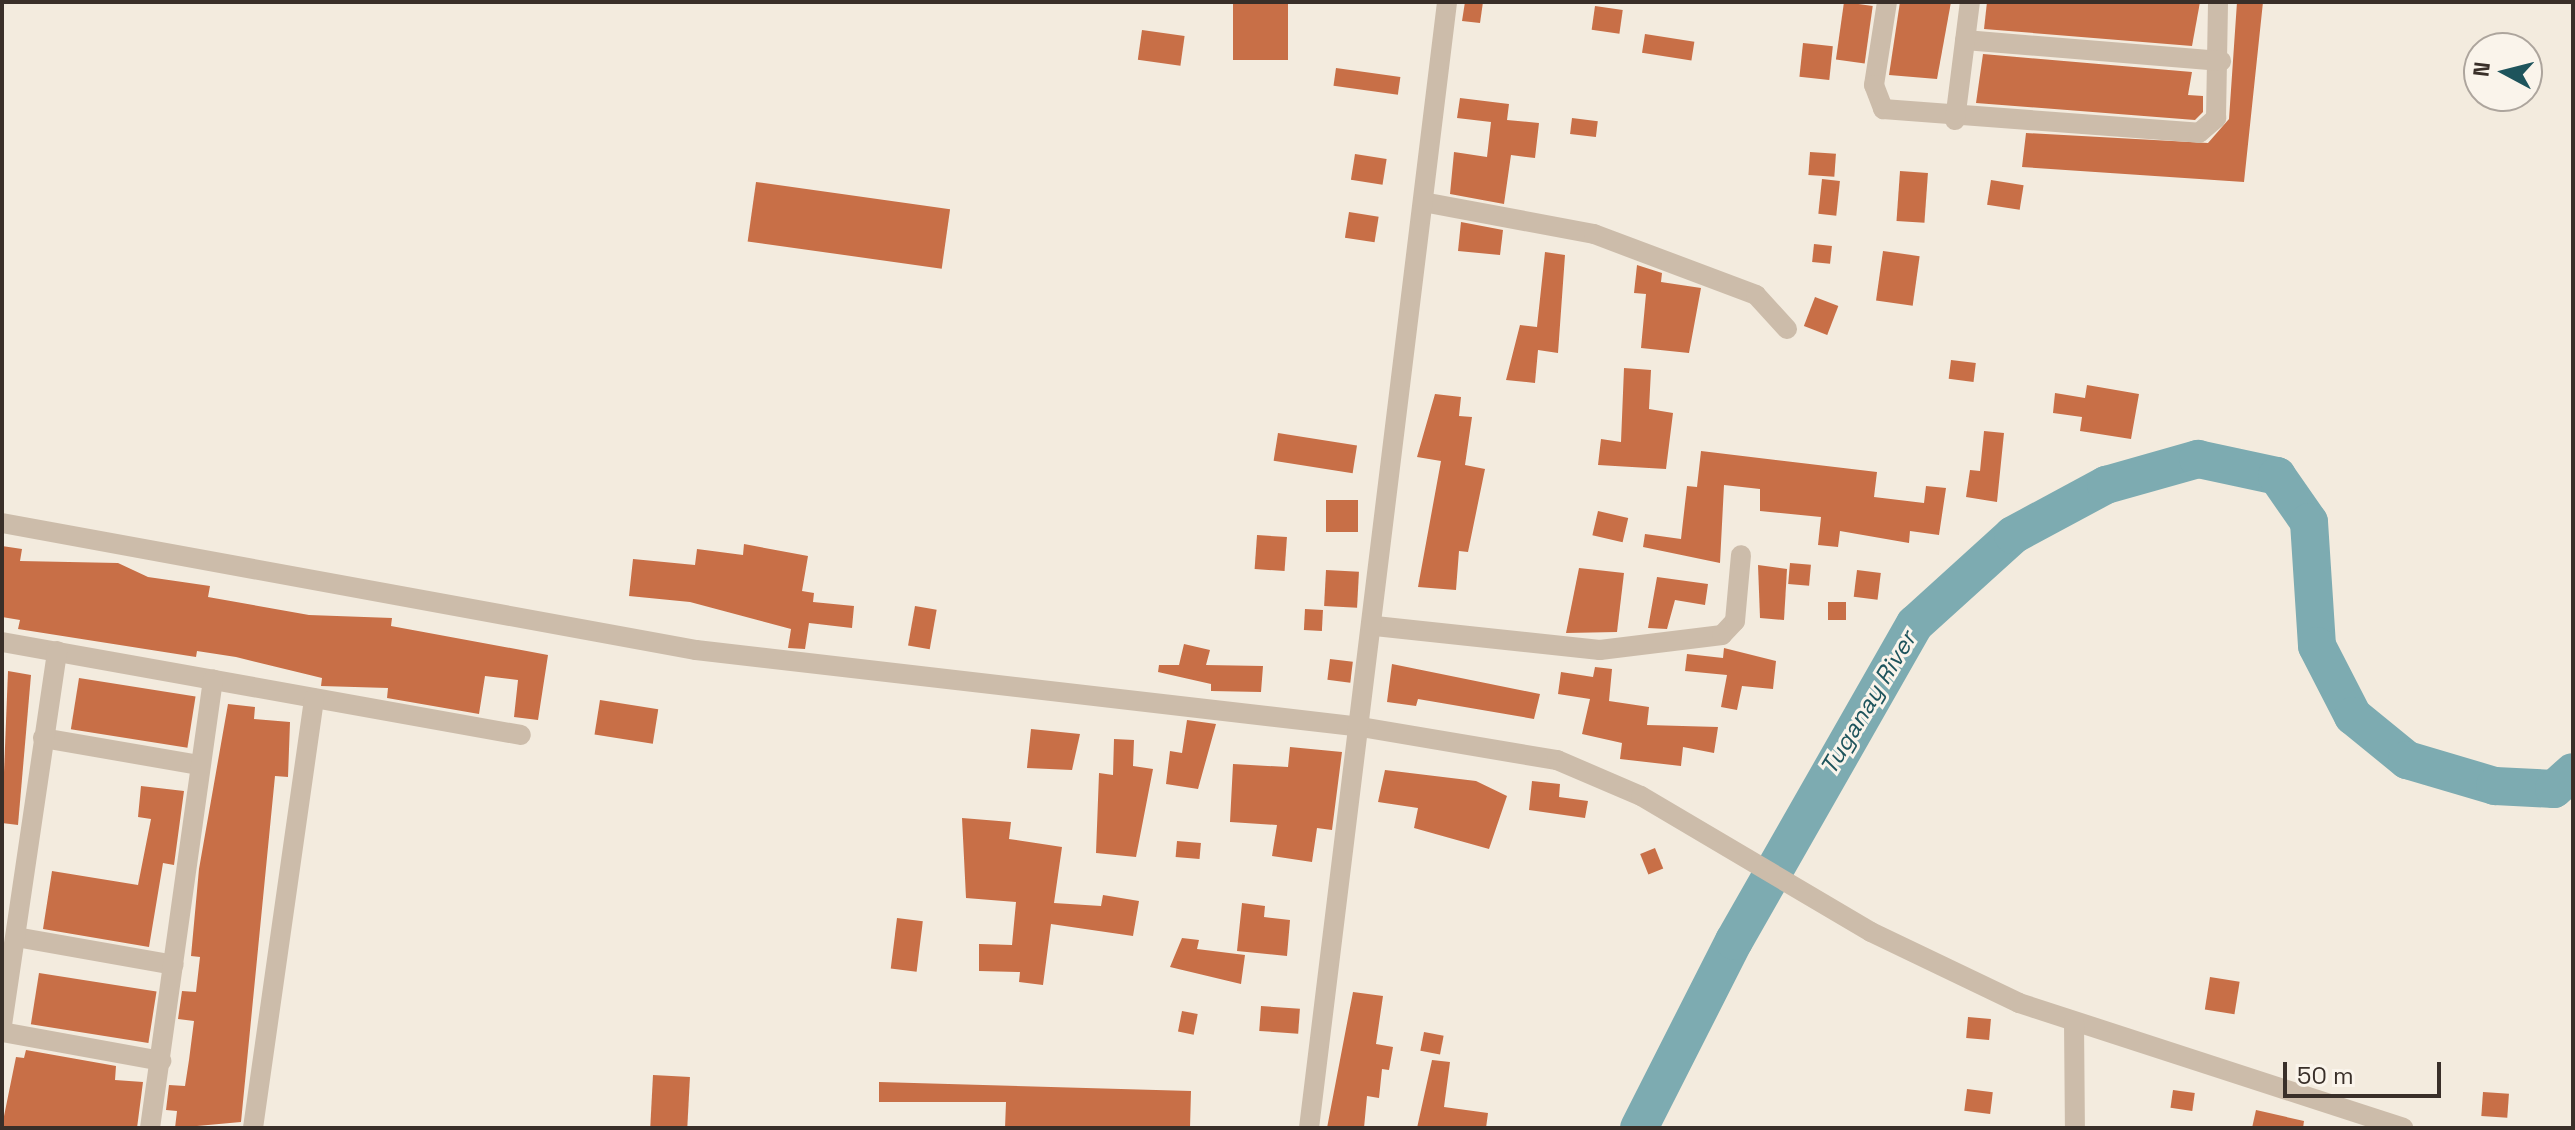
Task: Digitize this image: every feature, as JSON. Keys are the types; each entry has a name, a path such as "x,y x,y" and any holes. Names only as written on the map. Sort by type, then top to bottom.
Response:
{"street":[{"path":"1309,1128 1375,626 1447,2"},
{"path":"1887,2 1877,103 1955,120 2199,133 2216,118 2221,61 2218,2"},
{"path":"1955,120 1970,2"},
{"path":"1965,40 2221,61"},
{"path":"1423,202 1594,234 1756,295 1787,329"},
{"path":"2,523 696,650 1361,727 1557,760 1685,821 1917,957 2074,1022 2403,1128"},
{"path":"1375,626 1600,650 1722,635 1735,621 1741,555"},
{"path":"2,642 521,735"},
{"path":"2,1025 57,651"},
{"path":"150,1128 213,679"},
{"path":"253,1128 314,698"},
{"path":"43,738 200,765"},
{"path":"16,937 174,965"},
{"path":"2074,1022 2075,1128"},
{"path":"2,1032 161,1061"}],"building":[{"path":"1233,2 1288,2 1288,60 1233,60"},
{"path":"1465,2 1483,2 1480,23 1462,21"},
{"path":"1844,2 1873,6 1865,63 1836,59"},
{"path":"1900,2 1951,2 1937,79 1889,75"},
{"path":"1987,2 2200,2 2192,46 1984,29"},
{"path":"2237,2 2263,2 2244,182 2022,167 2026,133 2208,143 2229,119"},
{"path":"1595,6 1623,10 1619,34 1592,30"},
{"path":"1142,30 1185,36 1180,66 1138,60"},
{"path":"1645,34 1694,42 1691,61 1642,53"},
{"path":"1803,43 1833,46 1829,80 1799,77"},
{"path":"1983,54 2192,72 2188,95 2203,96 2203,112 2195,120 1976,103"},
{"path":"1336,68 1400,77 1398,95 1333,86"},
{"path":"1460,98 1509,104 1507,120 1539,123 1535,158 1511,155 1504,204 1450,194 1454,152 1487,157 1491,122 1457,118"},
{"path":"1572,118 1598,121 1596,137 1570,134"},
{"path":"1810,152 1836,154 1834,177 1808,175"},
{"path":"1355,154 1387,159 1383,185 1351,180"},
{"path":"1900,171 1928,173 1924,223 1897,221"},
{"path":"1822,179 1840,181 1836,216 1818,214"},
{"path":"1991,180 2024,185 2020,210 1987,205"},
{"path":"756,182 950,209 942,269 748,241"},
{"path":"1349,212 1379,217 1375,242 1345,238"},
{"path":"1461,222 1503,230 1500,255 1458,251"},
{"path":"1814,244 1832,246 1830,264 1812,262"},
{"path":"1883,251 1920,256 1913,306 1876,301"},
{"path":"1545,252 1565,255 1558,353 1538,350 1535,383 1506,380 1520,325 1537,327"},
{"path":"1637,265 1662,273 1661,282 1701,288 1689,353 1641,348 1646,294 1634,293"},
{"path":"1815,297 1838,306 1827,335 1804,326"},
{"path":"1951,360 1976,363 1973,382 1949,379"},
{"path":"1624,368 1651,370 1649,409 1673,413 1666,469 1598,465 1601,439 1621,442"},
{"path":"2087,385 2139,394 2131,439 2080,431 2082,417 2053,413 2055,393 2085,398"},
{"path":"1435,394 1461,397 1459,416 1472,417 1465,465 1485,469 1468,552 1459,551 1456,590 1418,587 1441,461 1417,457"},
{"path":"1984,431 2004,433 1997,502 1966,497 1970,470 1980,471"},
{"path":"1278,433 1357,446 1353,473 1274,461"},
{"path":"1701,451 1877,472 1874,497 1924,503 1926,486 1946,488 1939,535 1910,531 1909,543 1840,531 1838,547 1818,545 1821,517 1760,511 1760,489 1724,485 1720,563 1643,547 1645,534 1681,539 1687,486 1697,487"},
{"path":"1326,500 1358,500 1358,532 1326,532"},
{"path":"1598,511 1628,518 1623,542 1592,535"},
{"path":"1257,535 1287,537 1285,571 1255,569"},
{"path":"744,544 808,556 802,591 814,593 813,602 854,606 852,628 809,623 805,649 788,648 791,629 690,602 629,596 633,559 695,565 697,549 743,555"},
{"path":"2,546 22,549 20,561 118,563 148,577 210,586 208,597 309,615 392,618 391,626 548,655 538,720 514,717 518,680 485,676 479,714 387,698 388,688 321,686 322,678 236,657 197,651 196,657 18,629 20,620 2,617"},
{"path":"1790,563 1811,565 1809,586 1788,584"},
{"path":"1758,565 1787,569 1784,620 1760,618"},
{"path":"1579,568 1624,573 1617,632 1566,633"},
{"path":"1326,570 1359,572 1357,608 1324,606"},
{"path":"1857,570 1881,573 1878,600 1854,597"},
{"path":"1657,577 1708,584 1705,605 1675,600 1667,629 1648,628"},
{"path":"1828,602 1846,602 1846,620 1828,620"},
{"path":"915,606 937,610 930,649 908,645"},
{"path":"1305,609 1323,610 1322,631 1304,630"},
{"path":"1184,644 1210,650 1206,665 1263,666 1261,692 1211,691 1211,684 1158,672 1159,665 1179,665"},
{"path":"1724,648 1776,661 1773,689 1742,686 1737,710 1721,707 1727,675 1685,671 1687,654 1723,658"},
{"path":"1330,659 1353,662 1350,683 1327,680"},
{"path":"1392,664 1540,694 1534,719 1418,699 1416,706 1387,702"},
{"path":"1595,667 1612,669 1609,701 1649,707 1647,725 1718,727 1714,753 1683,747 1681,766 1620,759 1622,743 1582,734 1590,699 1558,694 1561,672 1593,677"},
{"path":"8,671 31,675 18,825 2,823"},
{"path":"79,678 196,696 187,748 71,729"},
{"path":"600,700 658,709 653,744 595,735"},
{"path":"228,704 255,707 254,719 290,722 288,777 275,776 241,1122 175,1128 177,1111 166,1110 169,1085 185,1086 194,1021 178,1019 182,991 196,992 200,957 191,956 199,869"},
{"path":"1187,720 1216,724 1198,789 1166,784 1170,751 1182,753"},
{"path":"1031,729 1080,734 1072,770 1027,768"},
{"path":"1114,739 1134,740 1133,766 1153,769 1136,857 1096,853 1099,773 1113,775"},
{"path":"1290,747 1342,752 1332,830 1317,828 1312,862 1272,856 1277,825 1230,822 1233,764 1288,767"},
{"path":"1385,770 1476,781 1507,796 1489,849 1414,828 1418,808 1378,802"},
{"path":"1532,781 1560,784 1559,797 1588,801 1585,818 1529,810"},
{"path":"141,786 184,791 174,865 163,863 149,947 43,929 52,871 138,885 151,819 138,817"},
{"path":"962,818 1011,822 1009,839 1062,847 1054,903 1101,906 1103,895 1139,901 1133,936 1051,924 1043,985 1019,982 1020,972 979,971 979,944 1012,945 1016,902 966,898"},
{"path":"1177,841 1201,843 1200,859 1176,857"},
{"path":"1655,848 1663,868 1648,874 1640,854"},
{"path":"1242,903 1265,906 1264,917 1290,920 1287,956 1237,951"},
{"path":"897,918 923,921 917,972 891,969"},
{"path":"1182,938 1199,940 1197,949 1245,955 1241,984 1170,967"},
{"path":"39,973 157,992 148,1043 31,1024"},
{"path":"2210,977 2240,982 2234,1014 2205,1010"},
{"path":"1353,992 1383,996 1376,1044 1393,1047 1389,1070 1382,1069 1379,1098 1367,1096 1364,1128 1327,1128"},
{"path":"1261,1006 1300,1009 1298,1034 1259,1031"},
{"path":"1182,1011 1198,1014 1194,1035 1178,1032"},
{"path":"1968,1017 1991,1019 1989,1040 1966,1038"},
{"path":"1424,1032 1444,1036 1440,1054 1420,1051"},
{"path":"26,1050 116,1066 115,1080 143,1082 137,1128 2,1126 16,1057 24,1058"},
{"path":"1432,1060 1450,1062 1444,1107 1488,1113 1486,1128 1417,1128"},
{"path":"653,1075 690,1077 687,1128 650,1126"},
{"path":"879,1082 1191,1091 1190,1128 1005,1128 1006,1102 879,1102"},
{"path":"1967,1089 1993,1092 1990,1114 1964,1111"},
{"path":"2173,1090 2195,1093 2192,1111 2170,1108"},
{"path":"2483,1092 2509,1094 2507,1118 2481,1116"},
{"path":"2256,1110 2304,1121 2303,1128 2252,1128"}],"waterway":[{"name":"Tuganay River","path":"1639,1128 1734,941 1915,624 2013,535 2106,485 2198,459 2277,476 2309,522 2317,646 2353,716 2407,760 2495,786 2554,789 2573,772"}]}
